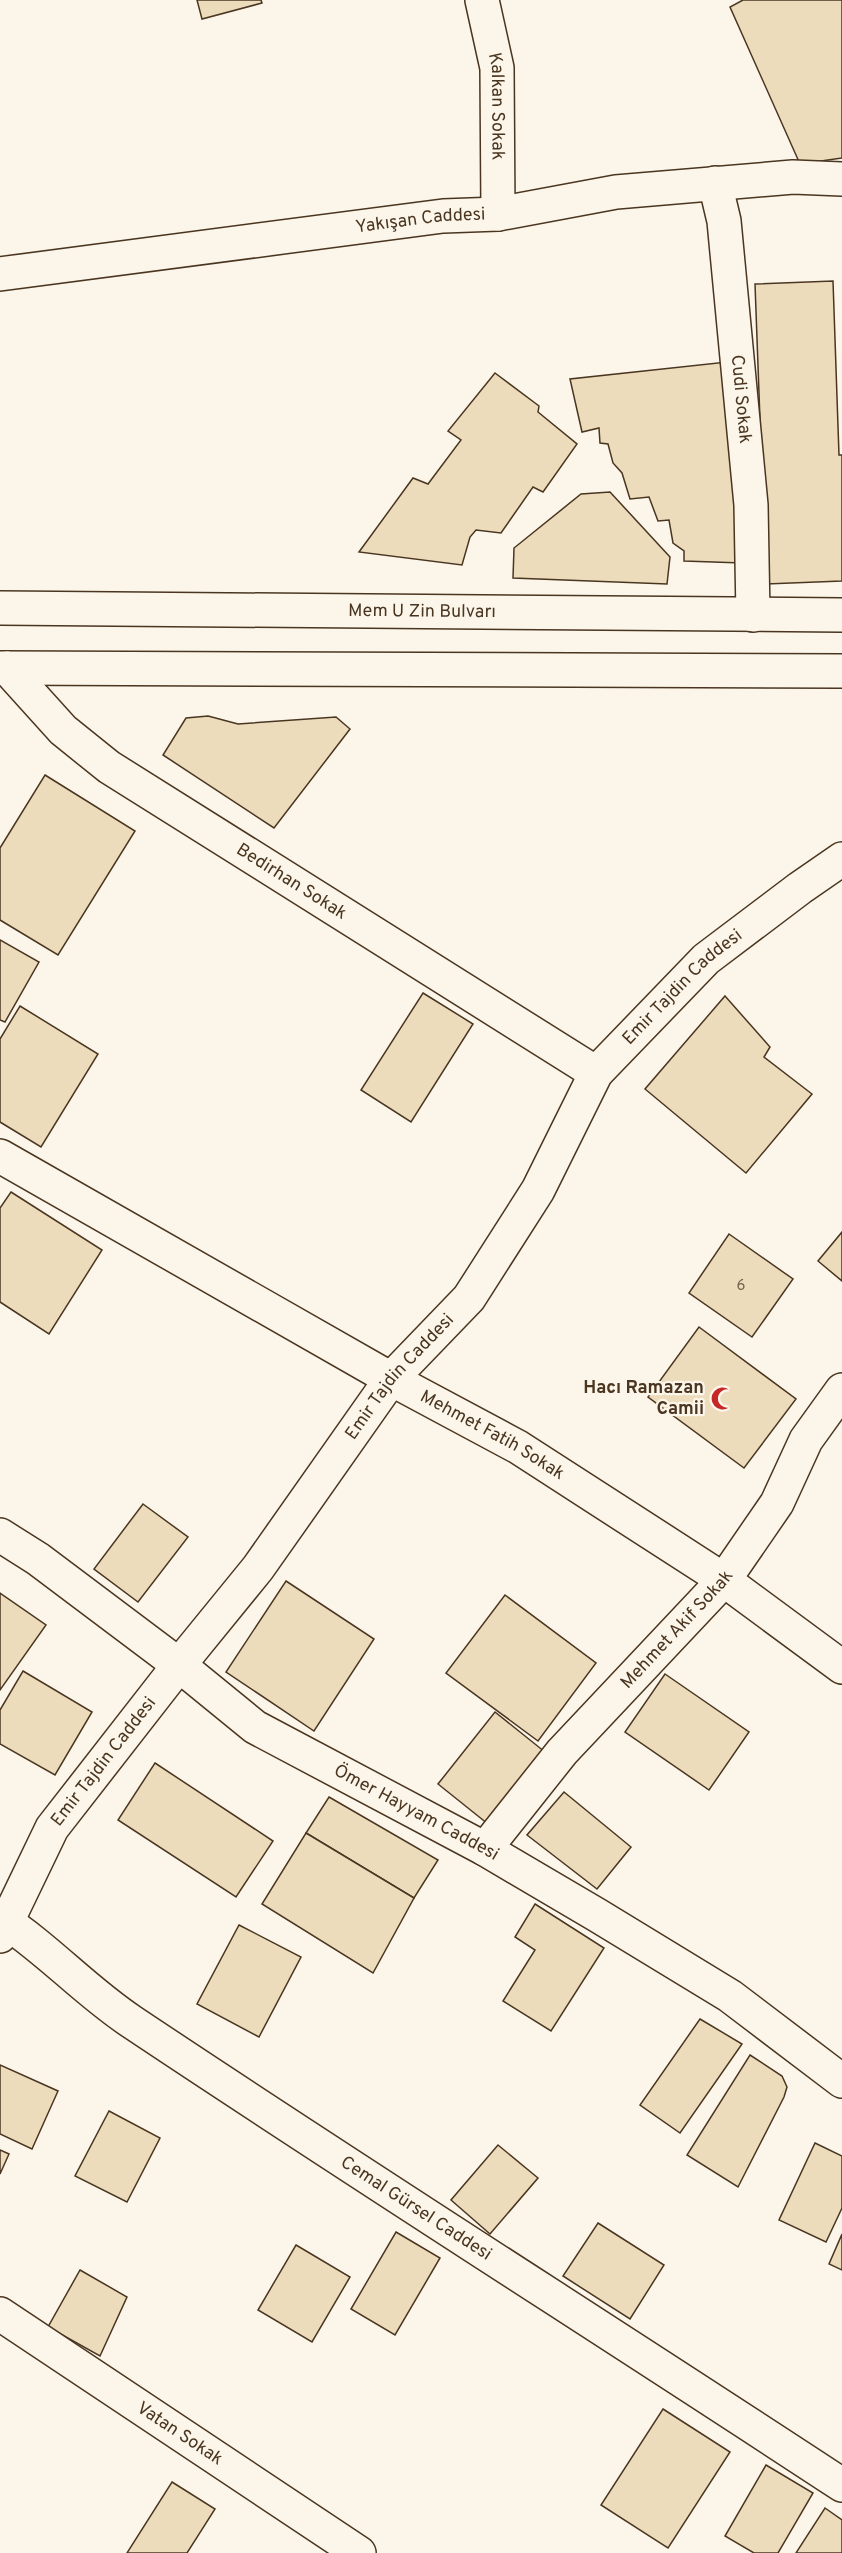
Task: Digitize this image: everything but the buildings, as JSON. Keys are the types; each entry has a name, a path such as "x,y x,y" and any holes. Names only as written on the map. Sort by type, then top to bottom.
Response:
{"street":[{"name":"Kalkan Sokak","path":"482,0 497,68 498,214"},
{"name":"Yakışan Caddesi","path":"0,274 443,216 498,214 616,192 793,177 842,179"},
{"name":"Cudi Sokak","path":"715,183 724,221 751,505 753,615"},
{"name":"Mem U Zin Bulvarı","path":"0,608 842,615"},
{"path":"3,668 842,671"},
{"name":"Bedirhan Sokak","path":"3,668 63,730 109,767 596,1073"},
{"name":"Emir Tajdin Caddesi","path":"2,1925 52,1828 258,1568 391,1379 469,1298 538,1190 596,1073 706,959 800,888 842,860"},
{"name":"Mehmet Fatih Sokak","path":"0,1156 391,1379 518,1446 724,1580 842,1667"},
{"name":"Mehmet Akif Sokak","path":"484,1849 562,1752 724,1580 777,1503 806,1440 842,1390"},
{"name":"Ömer Hayyam Caddesi","path":"0,1535 38,1559 179,1665 255,1727 484,1849 730,1996 842,2081"},
{"name":"Cemal Gürsel Caddesi","path":"2,1925 115,2011 320,2148 602,2327 842,2485"},
{"name":"Vatan Sokak","path":"0,2314 359,2553"}],"place":[{"name":"Hacı Ramazan Camii","path":"722,1398"}]}
